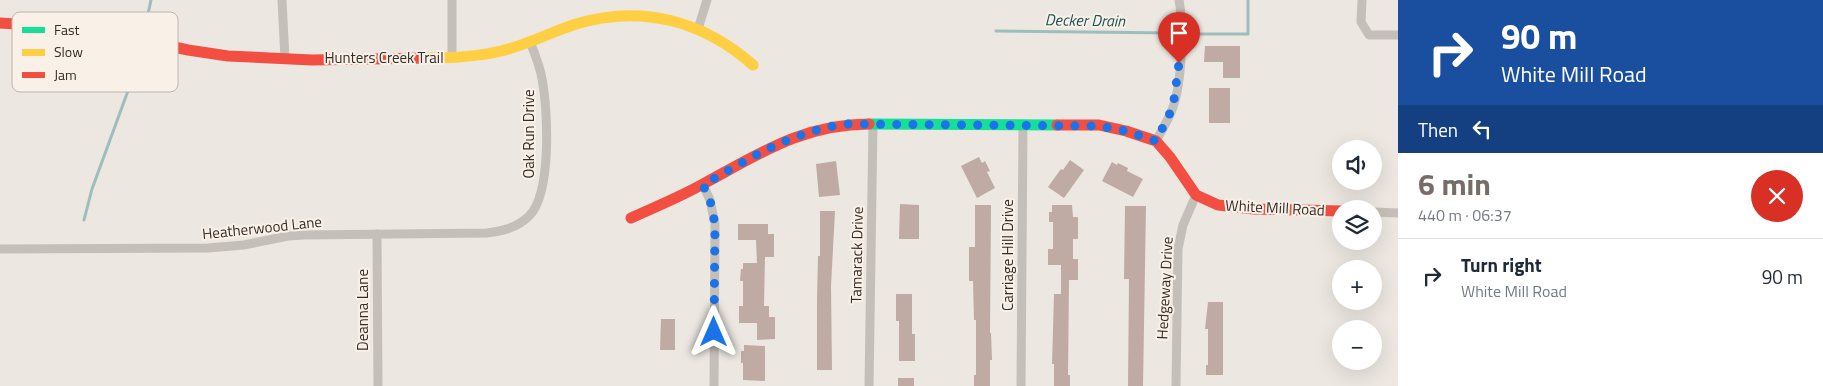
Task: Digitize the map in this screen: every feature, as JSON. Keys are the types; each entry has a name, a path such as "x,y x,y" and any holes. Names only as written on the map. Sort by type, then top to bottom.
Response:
{"street":[{"path":"282,0 285,59"},
{"path":"452,0 452,58"},
{"path":"698,29 707,0"},
{"path":"1156,141 1166,123 1175,99 1182,26 1179,0"},
{"path":"1362,0 1362,22 1369,35 1398,35"},
{"name":"Hunters Creek Trail","path":"178,47 228,56 285,59 452,58 485,56 530,42 579,23 613,17 646,16 698,29 728,45 753,65"},
{"name":"Oak Run Drive","path":"466,233 487,233 506,230 529,216 540,198 545,168 545,94 538,62 530,42"},
{"path":"631,218 703,185 767,148 795,136 844,124 1023,124 1099,126 1126,131 1156,141 1170,157 1196,195"},
{"name":"Tamarack Drive","path":"869,386 873,124"},
{"name":"Carriage Hill Drive","path":"1021,386 1023,124"},
{"path":"703,185 710,200 715,224 714,386"},
{"name":"White Mill Road","path":"1196,195 1209,202 1229,207 1332,211"},
{"name":"Hedgeway Drive","path":"1176,386 1178,249 1183,225 1196,195"},
{"path":"1382,212 1398,213"},
{"name":"Heatherwood Lane","path":"0,249 208,248 244,246 288,236 466,233"},
{"name":"Deanna Lane","path":"377,234 378,386"}],"building":[{"path":"1205,46 1240,46 1240,78 1223,78 1223,62 1204,62"},
{"path":"1209,88 1230,88 1230,123 1209,123"},
{"path":"979,157 982,163 985,161 990,171 987,172 995,188 977,198 961,166"},
{"path":"1070,160 1084,170 1064,198 1048,187"},
{"path":"836,161 840,195 819,197 816,164"},
{"path":"1112,162 1128,168 1127,171 1143,179 1133,197 1102,181"},
{"path":"900,204 919,205 919,239 899,239"},
{"path":"975,205 991,205 990,333 992,360 990,360 990,386 974,386 974,375 976,375 976,320 974,320 973,281 969,281 969,247 975,247"},
{"path":"1052,205 1072,205 1073,217 1078,217 1078,239 1073,239 1073,259 1078,259 1078,280 1069,280 1068,375 1070,375 1070,386 1054,386 1054,364 1052,364 1054,294 1061,294 1061,265 1048,265 1048,249 1053,249 1053,222 1049,222 1049,212 1052,212"},
{"path":"1125,206 1146,206 1143,386 1128,386 1129,279 1124,279"},
{"path":"820,211 835,211 831,286 832,370 817,370"},
{"path":"738,224 768,224 768,234 774,234 774,257 765,257 764,306 769,306 769,317 775,317 775,339 757,340 757,323 739,323 739,306 743,306 743,281 740,281 741,269 743,269 743,263 757,263 756,240 738,240"},
{"path":"896,294 912,294 912,334 915,334 915,361 899,361 899,321 896,321"},
{"path":"1208,302 1223,302 1223,375 1206,375 1206,365 1208,365 1208,329 1205,329"},
{"path":"661,319 675,319 675,350 660,350"},
{"path":"744,345 765,346 765,381 743,380 741,351 744,351"},
{"path":"898,378 914,378 914,386 898,386"}],"waterway":[{"path":"148,12 151,0"},
{"name":"Decker Drain","path":"1191,34 1248,34 1248,0"},
{"name":"Decker Drain","path":"996,31 1173,33"},
{"path":"84,220 92,189 128,92"}],"traffic: fast":[{"path":"869,124 1057,125"}],"traffic: slow":[{"path":"426,58 464,57 492,53 520,45 576,24 601,18 624,16 670,20 692,27 714,37 753,65"}],"traffic: jam":[{"path":"0,23 12,24"},
{"path":"178,48 228,56 312,60 426,58"},
{"path":"631,218 685,193 763,152 802,135 845,125 869,124"},
{"path":"1057,125 1099,125 1126,131 1156,141 1170,157 1196,195 1218,205 1254,209 1332,211"}],"route":[{"path":"714,332 715,224 710,200 703,185 780,142 810,131 844,124 1099,126 1126,131 1156,141 1173,107 1179,63"}]}
